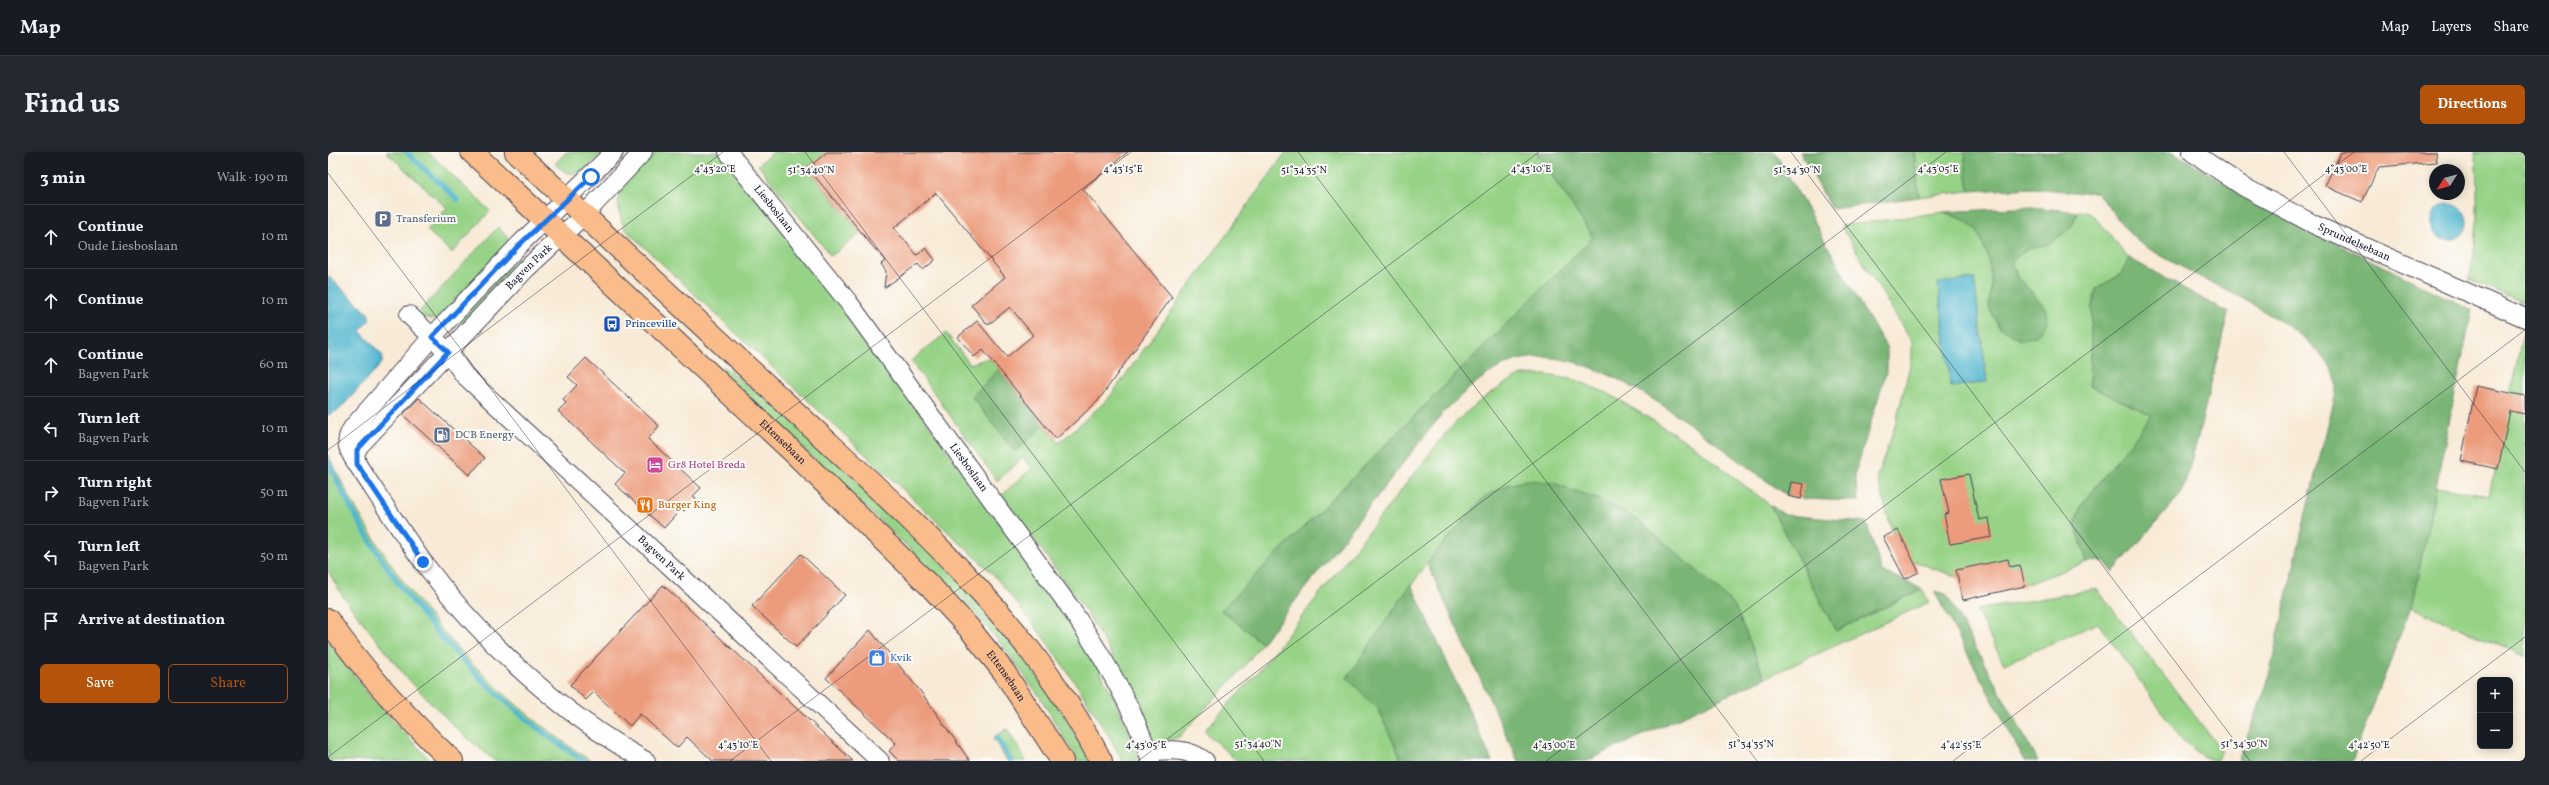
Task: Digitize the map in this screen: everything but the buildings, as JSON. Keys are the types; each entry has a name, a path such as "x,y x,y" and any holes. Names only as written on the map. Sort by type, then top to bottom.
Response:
{"main road":[{"name":"Ettensebaan","path":"472,152 791,450 953,609 1004,672 1062,761"},
{"path":"516,152 916,524 985,594 1018,632 1054,682 1101,761"},
{"path":"328,620 357,662 414,725 452,761"}],"street":[{"name":"Bagven Park","path":"614,152 432,337 350,432 346,441 348,449 357,464 423,562 480,629 559,702 596,730 646,761"},
{"name":"Bagven Park","path":"357,464 355,454 359,446 525,270 584,214 643,152"},
{"name":"Liesboslaan","path":"728,152 849,302 1069,606 1096,646 1124,696 1149,756 1181,749 1195,753 1205,761"},
{"name":"Sprundelsebaan","path":"2192,152 2244,187 2315,225 2525,318"},
{"name":"Bagven Park","path":"409,315 448,352 464,376 880,761"}],"green space":[{"path":"386,152 428,152 490,211 452,253 427,230 447,208"},
{"path":"566,152 603,152 580,172 569,173 562,170 555,164"},
{"path":"656,152 719,152 818,273 1046,587 1068,620 1090,654 1109,688 1126,724 1140,761 1123,761 1094,711 1062,664 992,573 625,229 620,216 618,204 623,185 637,169"},
{"path":"773,152 826,152 807,168 861,233 831,256 758,165"},
{"path":"1286,152 1536,152 1593,237 1221,610 1262,643 1243,668 1179,737 1160,743 1151,740 1124,676 1085,610 1002,495 1032,468 1023,458 997,481 911,361 946,333 970,364 989,358 999,369 972,397 1015,452 1044,425 1059,443 1109,398"},
{"path":"1536,152 1775,152 1862,307 1887,348 1887,369 1855,474 1858,501 1803,499 1787,495 1697,429 1626,383 1590,367 1556,358 1523,359 1500,367 1478,381 1441,415 1262,643 1221,610 1593,237"},
{"path":"1800,152 1914,152 1919,197 1832,209"},
{"path":"1914,152 1964,152 1969,191 1919,197"},
{"path":"1964,152 2173,152 2269,210 2472,310 2412,604 2352,761 2238,761 2267,684 2311,491 2335,398 2336,384 2334,374 2321,354 2300,336 2275,318 2161,256 2139,242 2129,233 2096,192 2083,193 2034,188 1969,191"},
{"path":"2475,152 2525,152 2525,303 2469,279 2475,247 2477,216"},
{"path":"2032,207 2078,212 2070,228 2049,244 2028,248 2012,261 2017,277 2045,307 2048,321 2036,336 2020,340 1999,327 1989,307 1992,281 1987,254 1976,229 1964,220 1944,212"},
{"path":"2086,211 2096,218 2129,258 2120,275 2096,289 2092,307 2089,386 2153,415 2081,506 2075,524 2087,562 2030,583 1995,583 1965,588 1957,577 1905,558 1897,548 1877,477 1895,426 1912,357 1912,342 1841,226 1944,212 1964,220 1976,229 1987,254 1992,281 1989,307 1999,327 2033,293 2017,277 2012,261 2028,248 2049,244 2070,228 2078,212","holes":["1974,279 1987,382 1951,387 1938,284"]},
{"path":"498,227 510,240 438,319 423,316 419,312"},
{"path":"522,253 527,257 462,326 458,322"},
{"path":"2129,258 2228,313 2198,437 2182,493 2113,572 2104,561 2087,562 2075,524 2081,506 2152,415 2089,386 2092,307 2096,289 2120,275"},
{"path":"2523,333 2525,334 2525,656 2411,607 2436,487 2489,496"},
{"path":"723,366 792,420 944,564 1011,639 1064,716 1090,761 1078,761 1040,697 1002,645 964,600 720,370"},
{"path":"999,369 1044,425 1015,452 972,397"},
{"path":"1521,375 1545,375 1576,380 1611,395 1691,444 1770,505 1836,631 1922,589 1929,602 1765,678 1735,607 1720,591 1638,520 1608,503 1508,485 1484,498 1427,563 1347,678 1378,709 1402,761 1237,761 1204,731 1259,671 1446,433 1463,415 1480,401"},
{"path":"328,455 352,501 378,545 407,587 438,626 472,663 509,698 548,731 591,761 495,761 460,732 405,676 344,598 328,571"},
{"path":"1527,480 1551,482 1608,503 1638,520 1720,591 1735,607 1765,678 1587,761 1518,761 1427,563 1484,497 1508,485"},
{"path":"1770,505 1785,515 1866,522 1882,571 1922,589 1836,631"},
{"path":"1411,584 1492,761 1402,761 1378,709 1347,678"},
{"path":"2097,589 2222,751 2216,761 2204,757 2183,741 2098,623 2004,664 1976,610"},
{"path":"1934,591 1946,594 2038,761 2025,761"},
{"path":"328,641 372,699 431,761 328,761"},
{"path":"1007,729 1026,761 1007,761 993,738"}],"water":[{"path":"2449,204 2459,207 2464,212 2467,222 2464,232 2459,237 2449,240 2439,237 2434,232 2431,222 2434,212 2439,207"},
{"path":"328,276 368,313 370,319 360,331 383,356 382,363 339,410 328,415"},
{"path":"1974,279 1987,382 1951,387 1938,283"}],"waterway":[{"path":"406,152 458,200"},
{"path":"328,462 350,506 376,549 404,590 435,630 505,701 543,732 584,761"},
{"path":"997,737 1011,761"}],"place":[{"name":"Transferium","path":"383,219"},
{"name":"Princeville","path":"612,324"},
{"name":"DCB Energy","path":"442,435"},
{"name":"Gr8 Hotel Breda","path":"655,465"},
{"name":"Burger King","path":"645,505"},
{"name":"Kvik","path":"877,658"}],"route":[{"path":"423,562 357,464 355,454 359,446 431,368 448,352 432,337 519,245 591,177"}]}
